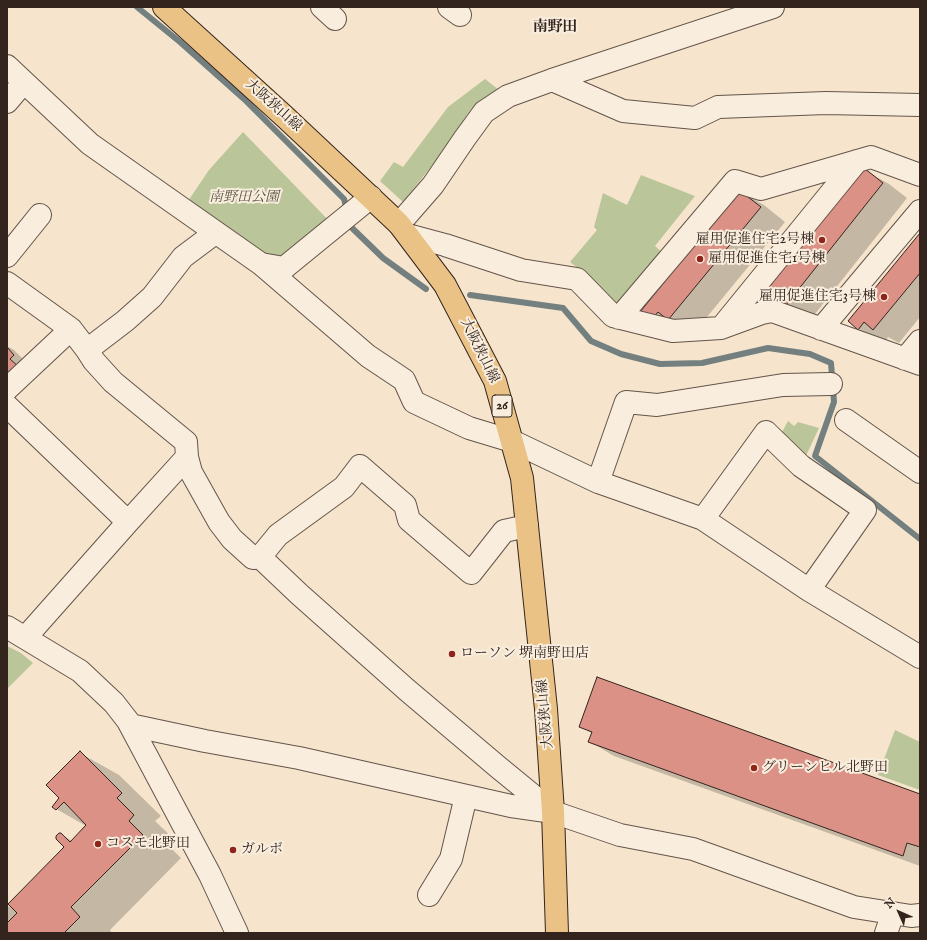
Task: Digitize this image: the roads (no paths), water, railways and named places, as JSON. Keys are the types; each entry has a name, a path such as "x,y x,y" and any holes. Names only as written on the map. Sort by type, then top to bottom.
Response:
{"main road":[{"name":"大阪狭山線","path":"164,7 284,116 403,229 446,285 495,381 522,478 546,709 553,812 557,933"}],"street":[{"path":"773,7 508,96 484,112 432,185 403,229 445,245 520,270 577,279 613,316 673,331 721,328 772,311 912,361 920,341"},
{"path":"7,66 90,144 260,264 368,356 404,380 414,402 470,428 512,441 598,482 703,519 809,590 920,658"},
{"path":"552,80 623,111 695,118 718,107 826,103 920,105"},
{"path":"7,102 24,82"},
{"path":"619,318 735,181 761,189 871,157 920,175"},
{"path":"721,328 857,161"},
{"path":"260,264 284,268 371,198"},
{"path":"821,329 920,211"},
{"path":"7,256 40,214"},
{"path":"87,350 125,321 152,297 183,257 216,233"},
{"path":"7,283 71,329 94,361 113,382 186,442 187,457 191,472 219,522 232,539 252,558 260,557 278,535 344,486 360,466 405,505 408,520 471,573 504,531 527,526"},
{"path":"7,389 71,329"},
{"path":"598,482 626,402 657,405 783,385 831,384"},
{"path":"7,406 128,522"},
{"path":"846,420 920,472"},
{"path":"703,519 766,432 800,466 865,510 809,590"},
{"path":"26,638 187,457"},
{"path":"260,557 299,594 407,690 553,812"},
{"path":"7,627 80,671 114,703 130,725 210,875 237,933"},
{"path":"130,725 205,741 299,758 511,806 553,812 620,835 692,849 854,907 889,923 911,916 920,915"},
{"path":"429,895 451,859 466,796"}],"waterway":[{"path":"137,7 180,42 244,99 344,199 347,210"},
{"path":"349,221 350,226 383,258 426,289"},
{"path":"470,295 563,308 591,341 621,354 660,364 702,363 768,348 810,354 831,363 834,402 815,456 920,539"}],"place":[{"name":"雇用促進住宅2号棟","path":"822,240"},
{"name":"雇用促進住宅1号棟","path":"700,259"},
{"name":"雇用促進住宅3号棟","path":"884,297"},
{"name":"ローソン 堺南野田店","path":"452,654"},
{"name":"グリーンヒル北野田","path":"754,768"},
{"name":"コスモ北野田","path":"98,844"},
{"name":"ガルボ","path":"233,850"}],"district":[{"name":"南野田","path":"555,28"}],"park label":[{"name":"南野田公園","path":"244,198"}]}
